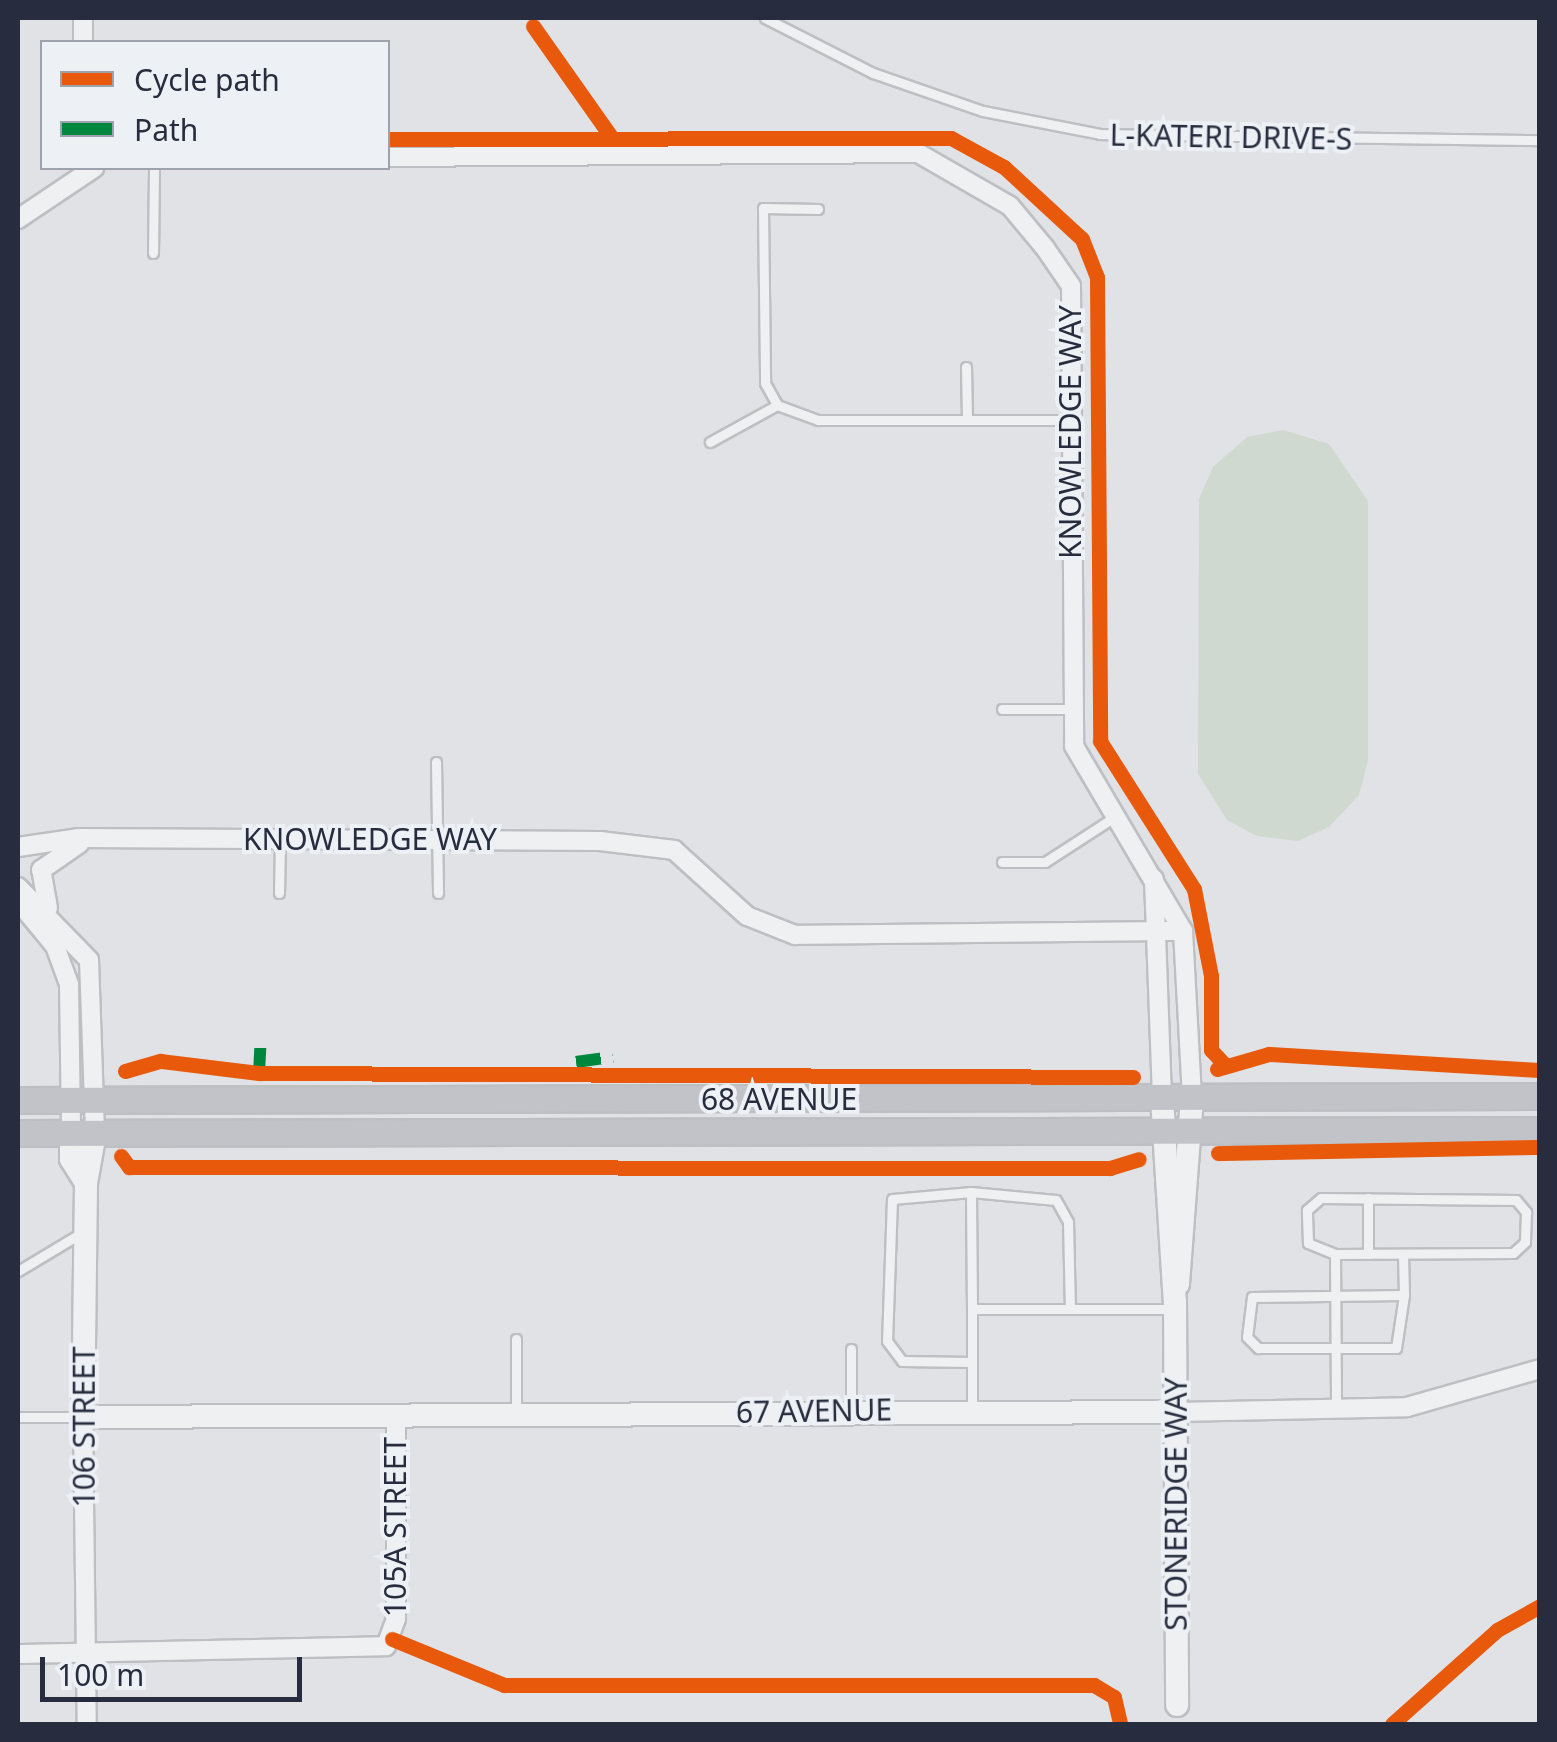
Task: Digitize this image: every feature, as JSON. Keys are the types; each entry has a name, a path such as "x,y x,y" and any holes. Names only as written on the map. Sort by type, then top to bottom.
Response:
{"main road":[{"name":"68 AVENUE","path":"18,1100 1540,1096"},
{"name":"68 AVENUE","path":"18,1133 1540,1130"}],"street":[{"name":"KNOWLEDGE WAY","path":"390,157 918,153 951,166 1010,206 1071,286 1068,709 1074,746 1184,931 1192,1132"},
{"path":"18,219 86,170"},
{"name":"KNOWLEDGE WAY","path":"18,846 90,838 437,838 674,850 748,916 795,935 1184,931"},
{"name":"KNOWLEDGE WAY","path":"48,910 41,870 54,853 90,838"},
{"name":"KNOWLEDGE WAY","path":"1153,874 1160,932 1163,1132"},
{"path":"18,887 48,910 92,970 83,1133"},
{"path":"18,901 64,963 83,1099"},
{"name":"STONERIDGE WAY","path":"1163,1132 1175,1305 1177,1705"},
{"name":"STONERIDGE WAY","path":"1175,1305 1192,1132"},
{"name":"106 STREET","path":"83,1133 71,1159 86,1183 83,1655 87,1724"},
{"name":"67 AVENUE","path":"83,1416 516,1416 851,1410 1336,1413 1448,1399 1540,1369"},
{"name":"105A STREET","path":"83,1655 368,1651 392,1639 396,1416"},
{"path":"18,1654 83,1655"}],"lane":[{"name":"L-KATERI DRIVE-S","path":"765,18 873,73 983,111 1100,134 1540,140"},
{"path":"153,252 154,170"},
{"path":"818,209 763,208 765,383 776,405 818,420 1071,420"},
{"path":"966,367 967,420"},
{"path":"710,442 776,405"},
{"path":"1002,709 1068,709"},
{"path":"436,762 438,893"},
{"path":"1002,862 1045,862 1117,816"},
{"path":"280,838 280,893"},
{"path":"972,1362 892,1356 886,1306 892,1199 971,1192 1056,1200 1068,1222 1070,1309"},
{"path":"971,1192 972,1410"},
{"path":"1321,1198 1368,1198 1524,1206 1525,1242 1513,1253 1404,1254 1335,1254 1308,1243 1307,1210 1321,1198"},
{"path":"1368,1198 1368,1254"},
{"path":"23,1271 85,1230"},
{"path":"1335,1254 1336,1413"},
{"path":"1404,1254 1404,1295 1396,1348 1253,1347 1246,1307 1257,1296 1404,1295"},
{"path":"972,1309 1175,1305"},
{"path":"516,1339 516,1416"},
{"path":"851,1349 851,1410"},
{"path":"18,1417 83,1416"}],"shaded area":[{"path":"1283,430 1329,444 1368,501 1368,761 1359,795 1329,827 1298,841 1257,836 1227,820 1198,774 1199,499 1213,467 1247,437"}],"marked path":[{"path":"259,1073 261,1038"},
{"path":"576,1062 613,1057"}],"cycle path":[{"path":"533,26 612,138"},
{"path":"390,139 951,138 1004,167 1082,239 1097,277 1100,741 1194,889 1211,976 1211,1050 1224,1064"},
{"path":"1217,1069 1269,1054 1540,1070"},
{"path":"125,1071 161,1061 259,1073 1133,1077"},
{"path":"1218,1153 1540,1147"},
{"path":"121,1156 129,1167 1110,1168 1139,1159"},
{"path":"1392,1724 1497,1630 1540,1606"},
{"path":"392,1639 504,1685 1094,1685 1114,1697 1120,1724"}]}
